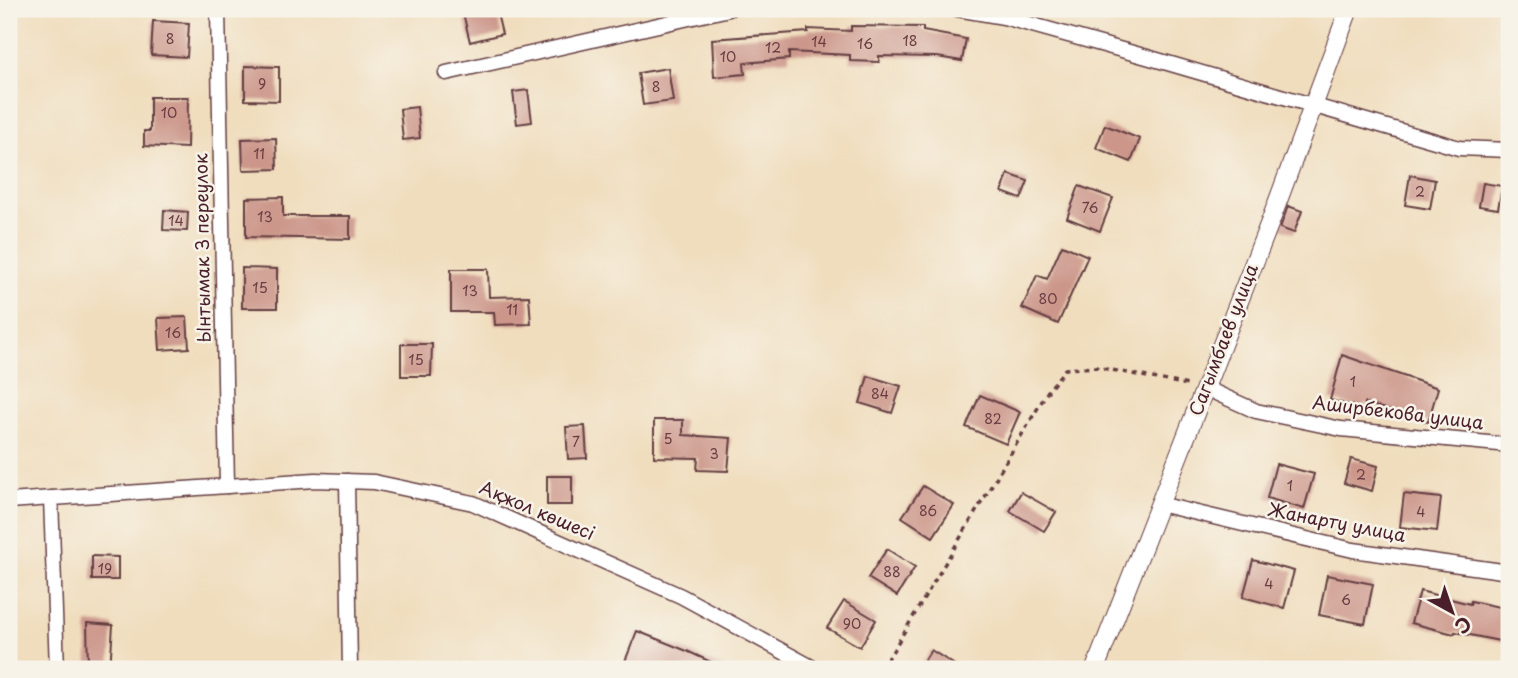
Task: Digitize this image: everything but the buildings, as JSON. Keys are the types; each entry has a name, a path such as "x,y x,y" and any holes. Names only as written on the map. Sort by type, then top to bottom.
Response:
{"street":[{"name":"Ынтымак 3 переулок","path":"218,9 227,486"},
{"path":"446,73 729,9"},
{"path":"957,9 1056,31 1459,148 1509,150"},
{"name":"Сагымбаев улица","path":"1095,669 1349,9"},
{"name":"Аширбекова улица","path":"1205,388 1256,411 1341,429 1509,445"},
{"name":"Ақжол көшесі","path":"9,501 315,480 374,482 473,503 681,596 815,669"},
{"path":"347,481 350,669"},
{"path":"51,498 57,669"},
{"name":"Жанарту улица","path":"1160,504 1353,550 1509,572"}],"path":[{"path":"882,669 1048,391 1065,369 1097,367 1205,388"}]}
